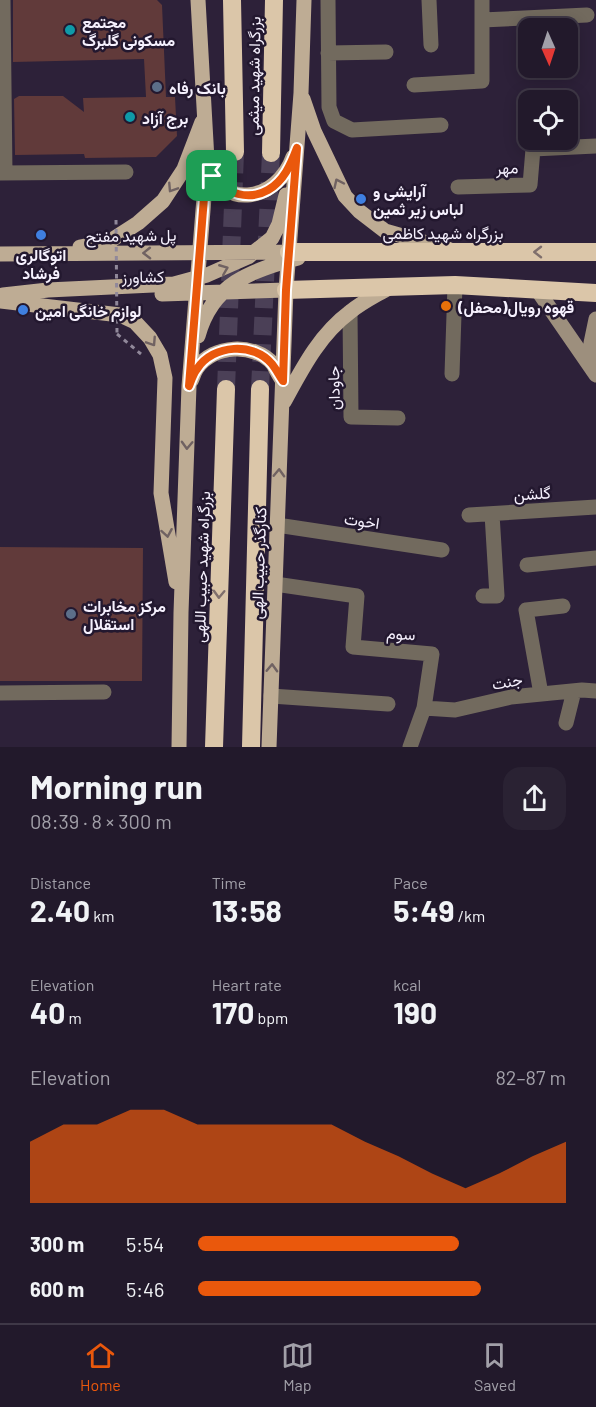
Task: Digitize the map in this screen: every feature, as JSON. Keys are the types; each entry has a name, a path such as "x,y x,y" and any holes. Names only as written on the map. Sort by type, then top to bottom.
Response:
{"highway":[{"name":"بزرگراه شهید میثمی","path":"232,0 235,152"},
{"name":"بزرگراه شهید میثمی","path":"271,153 274,0"},
{"name":"بزرگراه شهید کاظمی","path":"289,256 351,252 596,252"},
{"path":"286,290 455,285 596,293"},
{"name":"بزرگراه شهید حبیب اللهی","path":"214,747 226,389"},
{"path":"251,747 260,389"}],"main road":[{"path":"179,747 189,386 207,160 198,0"},
{"path":"196,286 255,252 272,238 279,224 297,148 304,0"},
{"path":"301,93 314,130 345,196 358,212 385,231 457,251"},
{"path":"0,254 45,254 110,241 138,223 164,201 184,169 204,116"},
{"path":"207,160 212,176 223,187 239,195 254,195 268,190 284,176 297,148"},
{"name":"کنارگذر حبیب الهی","path":"269,747 286,290 297,148"},
{"name":"پل شهید مفتح","path":"45,254 255,252 289,256"},
{"path":"189,386 194,350 202,323 222,292 245,275 289,256"},
{"name":"کشاورز","path":"0,298 196,286 222,292 286,290"},
{"path":"282,407 323,336 350,312 390,287"},
{"path":"0,298 120,315 135,322 150,338 160,355 165,378 160,493 181,613"},
{"path":"189,386 198,367 213,354 234,348 254,351 272,363 283,381"}],"street":[{"path":"3,0 2,173 126,172"},
{"path":"328,0 329,107 334,121 352,130 441,126"},
{"path":"429,0 431,45"},
{"path":"414,85 482,81 482,0"},
{"path":"482,20 587,15"},
{"path":"328,53 386,52"},
{"name":"مهر","path":"458,187 530,184 533,149 596,146"},
{"path":"452,374 455,285"},
{"path":"538,291 595,373"},
{"name":"جاودان","path":"350,312 351,417 398,418"},
{"path":"595,373 591,343 596,320"},
{"name":"گلشن","path":"469,515 596,507"},
{"path":"483,596 497,596 492,514"},
{"name":"اخوت","path":"277,525 442,550"},
{"path":"527,565 596,558"},
{"name":"سوم","path":"275,584 357,596 353,648 432,654 424,708"},
{"path":"541,694 526,610 563,606"},
{"path":"566,723 574,691"},
{"name":"جنت","path":"424,708 455,710 511,697 596,691"},
{"path":"0,693 104,692"},
{"path":"271,696 388,704"},
{"path":"410,747 424,708"}],"path":[{"path":"116,220 117,334 142,355"}],"building":[{"path":"13,0 157,0 162,5 166,97 175,97 177,136 156,157 85,158 84,154 15,155 14,99 19,96 63,96 84,112 83,98 146,97 144,59 13,62"},
{"name":"مرکز مخابرات استقلال","path":"0,547 143,548 142,681 0,681"}],"tunnel":[{"path":"226,389 235,152"},
{"path":"260,389 271,153"}],"place":[{"name":"مجتمع مسکونی گلبرگ","path":"70,30"},
{"name":"بانک رفاه","path":"157,87"},
{"name":"برج آزاد","path":"130,117"},
{"name":"آرایشی و لباس زیر ثمین","path":"361,199"},
{"name":"اتوگالری فرشاد","path":"41,235"},
{"name":"قهوه رویال(محفل)","path":"446,306"},
{"name":"لوازم خانگی امین","path":"23,310"},
{"name":"مرکز مخابرات استقلال","path":"71,614"}],"route":[{"path":"297,148 286,290 283,381 272,363 254,351 234,348 213,354 198,367 189,386 207,160 212,176 223,187 239,195 254,195 268,190 284,176 297,148"}]}
